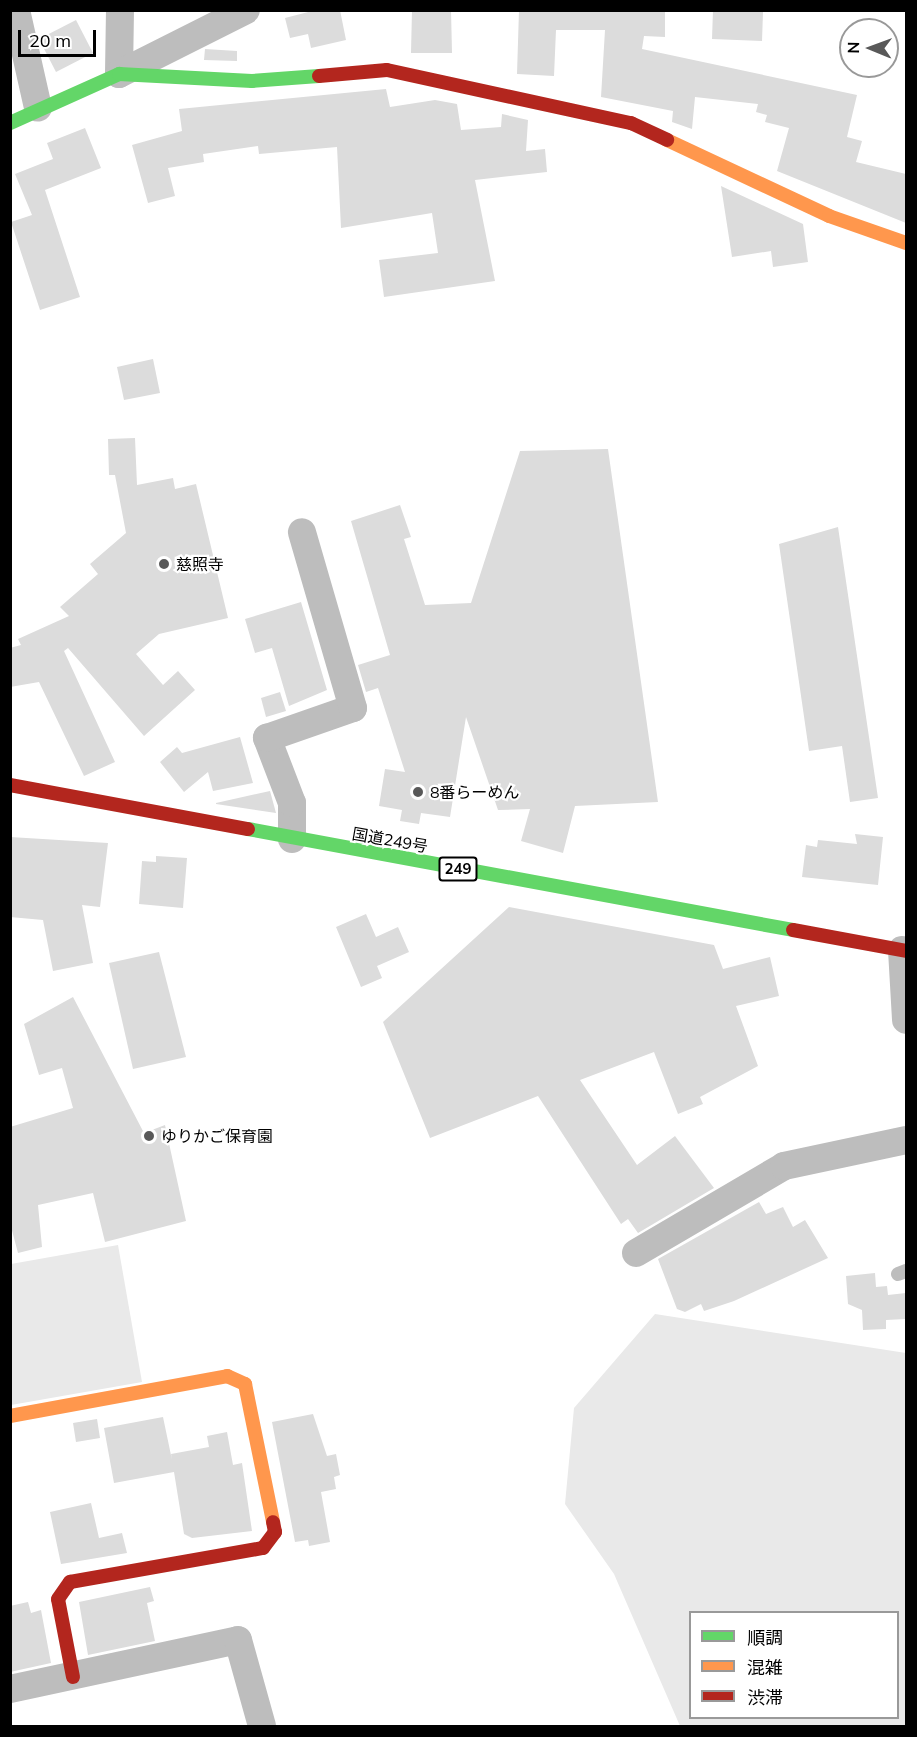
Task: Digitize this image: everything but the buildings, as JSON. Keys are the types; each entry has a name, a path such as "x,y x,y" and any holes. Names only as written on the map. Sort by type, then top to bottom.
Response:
{"main road":[{"path":"10,123 38,108 119,74 252,81 387,70 589,111 668,137 830,216 906,243"},
{"name":"国道249号","path":"10,785 904,950"},
{"path":"10,1416 227,1376 245,1384 275,1532 263,1548 70,1582 58,1599 73,1677"}],"street":[{"path":"16,10 38,108"},
{"path":"120,10 119,74 246,10"},
{"path":"292,838 292,803 267,738 353,708 302,532"},
{"path":"904,950 906,1020"},
{"path":"636,1253 784,1166 906,1145"},
{"path":"10,1689 238,1640 262,1726"}],"shaded area":[{"path":"118,1245 142,1382 11,1405 11,1264"},
{"path":"655,1314 906,1353 906,1726 680,1726 614,1574 565,1504 574,1408"}],"traffic: fast":[{"path":"10,123 119,74 252,81 319,76"},
{"path":"248,829 793,930"}],"traffic: slow":[{"path":"667,140 829,216 906,243"},
{"path":"10,1416 227,1376 245,1384 273,1522"}],"traffic: jam":[{"path":"319,76 387,70 631,123 667,140"},
{"path":"10,785 248,829"},
{"path":"793,930 906,951"},
{"path":"73,1677 58,1599 70,1582 263,1548 275,1532 273,1522"}],"place":[{"name":"慈照寺","path":"164,564"},
{"name":"8番らーめん","path":"418,792"},
{"name":"ゆりかご保育園","path":"149,1136"}]}
